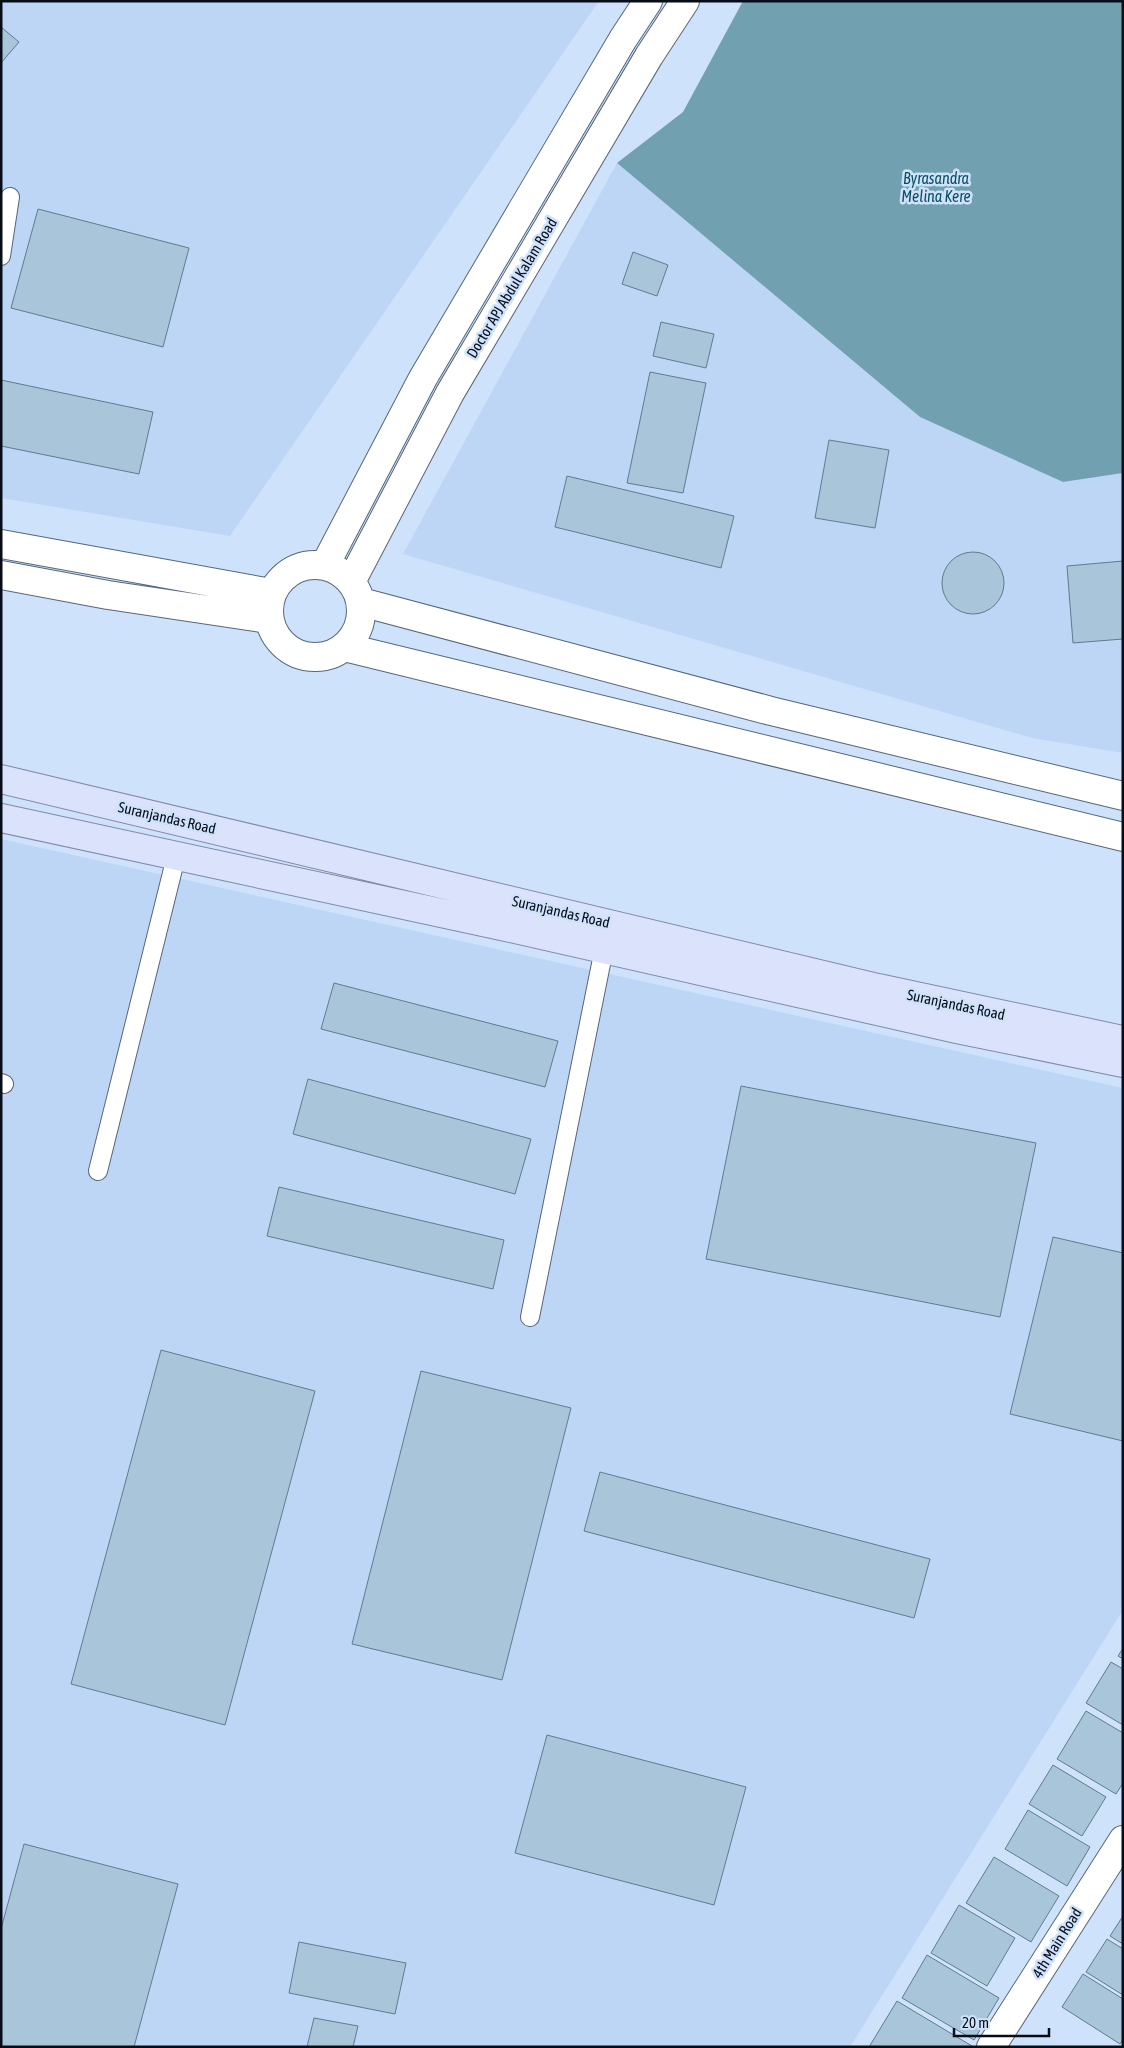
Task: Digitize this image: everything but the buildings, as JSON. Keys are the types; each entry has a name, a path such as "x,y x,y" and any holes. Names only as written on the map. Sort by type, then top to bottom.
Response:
{"main road":[{"name":"Suranjandas Road","path":"1,779 878,988 1123,1040"},
{"name":"Suranjandas Road","path":"1,818 604,949 958,1029 1123,1063"}],"street":[{"name":"Doctor APJ Abdul Kalam Road","path":"325,565 423,378 623,39 648,1"},
{"name":"Doctor APJ Abdul Kalam Road","path":"356,592 450,393 649,56 685,1"},
{"path":"1,544 270,606"},
{"path":"303,565 325,565 339,571 356,592 361,618 355,634 344,647 330,655 314,657 298,655 284,647 274,634 270,606 284,576 303,565"},
{"path":"1,575 108,595 270,606"},
{"path":"356,592 771,711 1123,796"},
{"path":"344,647 1123,837"},
{"name":"4th Main Road","path":"991,2047 1123,1840"}],"lane":[{"path":"1,256 10,197"},
{"path":"98,1171 176,857"},
{"path":"530,1318 604,949"}],"shaded area":[{"path":"1,1 599,1 230,536 1,498"},
{"path":"617,163 920,417 1063,482 1123,473 1123,753 1032,738 403,554"},
{"path":"1,839 1123,1088 1123,1610 850,2047 1,2047"}],"water":[{"name":"Byrasandra Melina Kere","path":"743,1 1123,1 1123,473 1063,482 920,417 617,163 683,112"}]}
